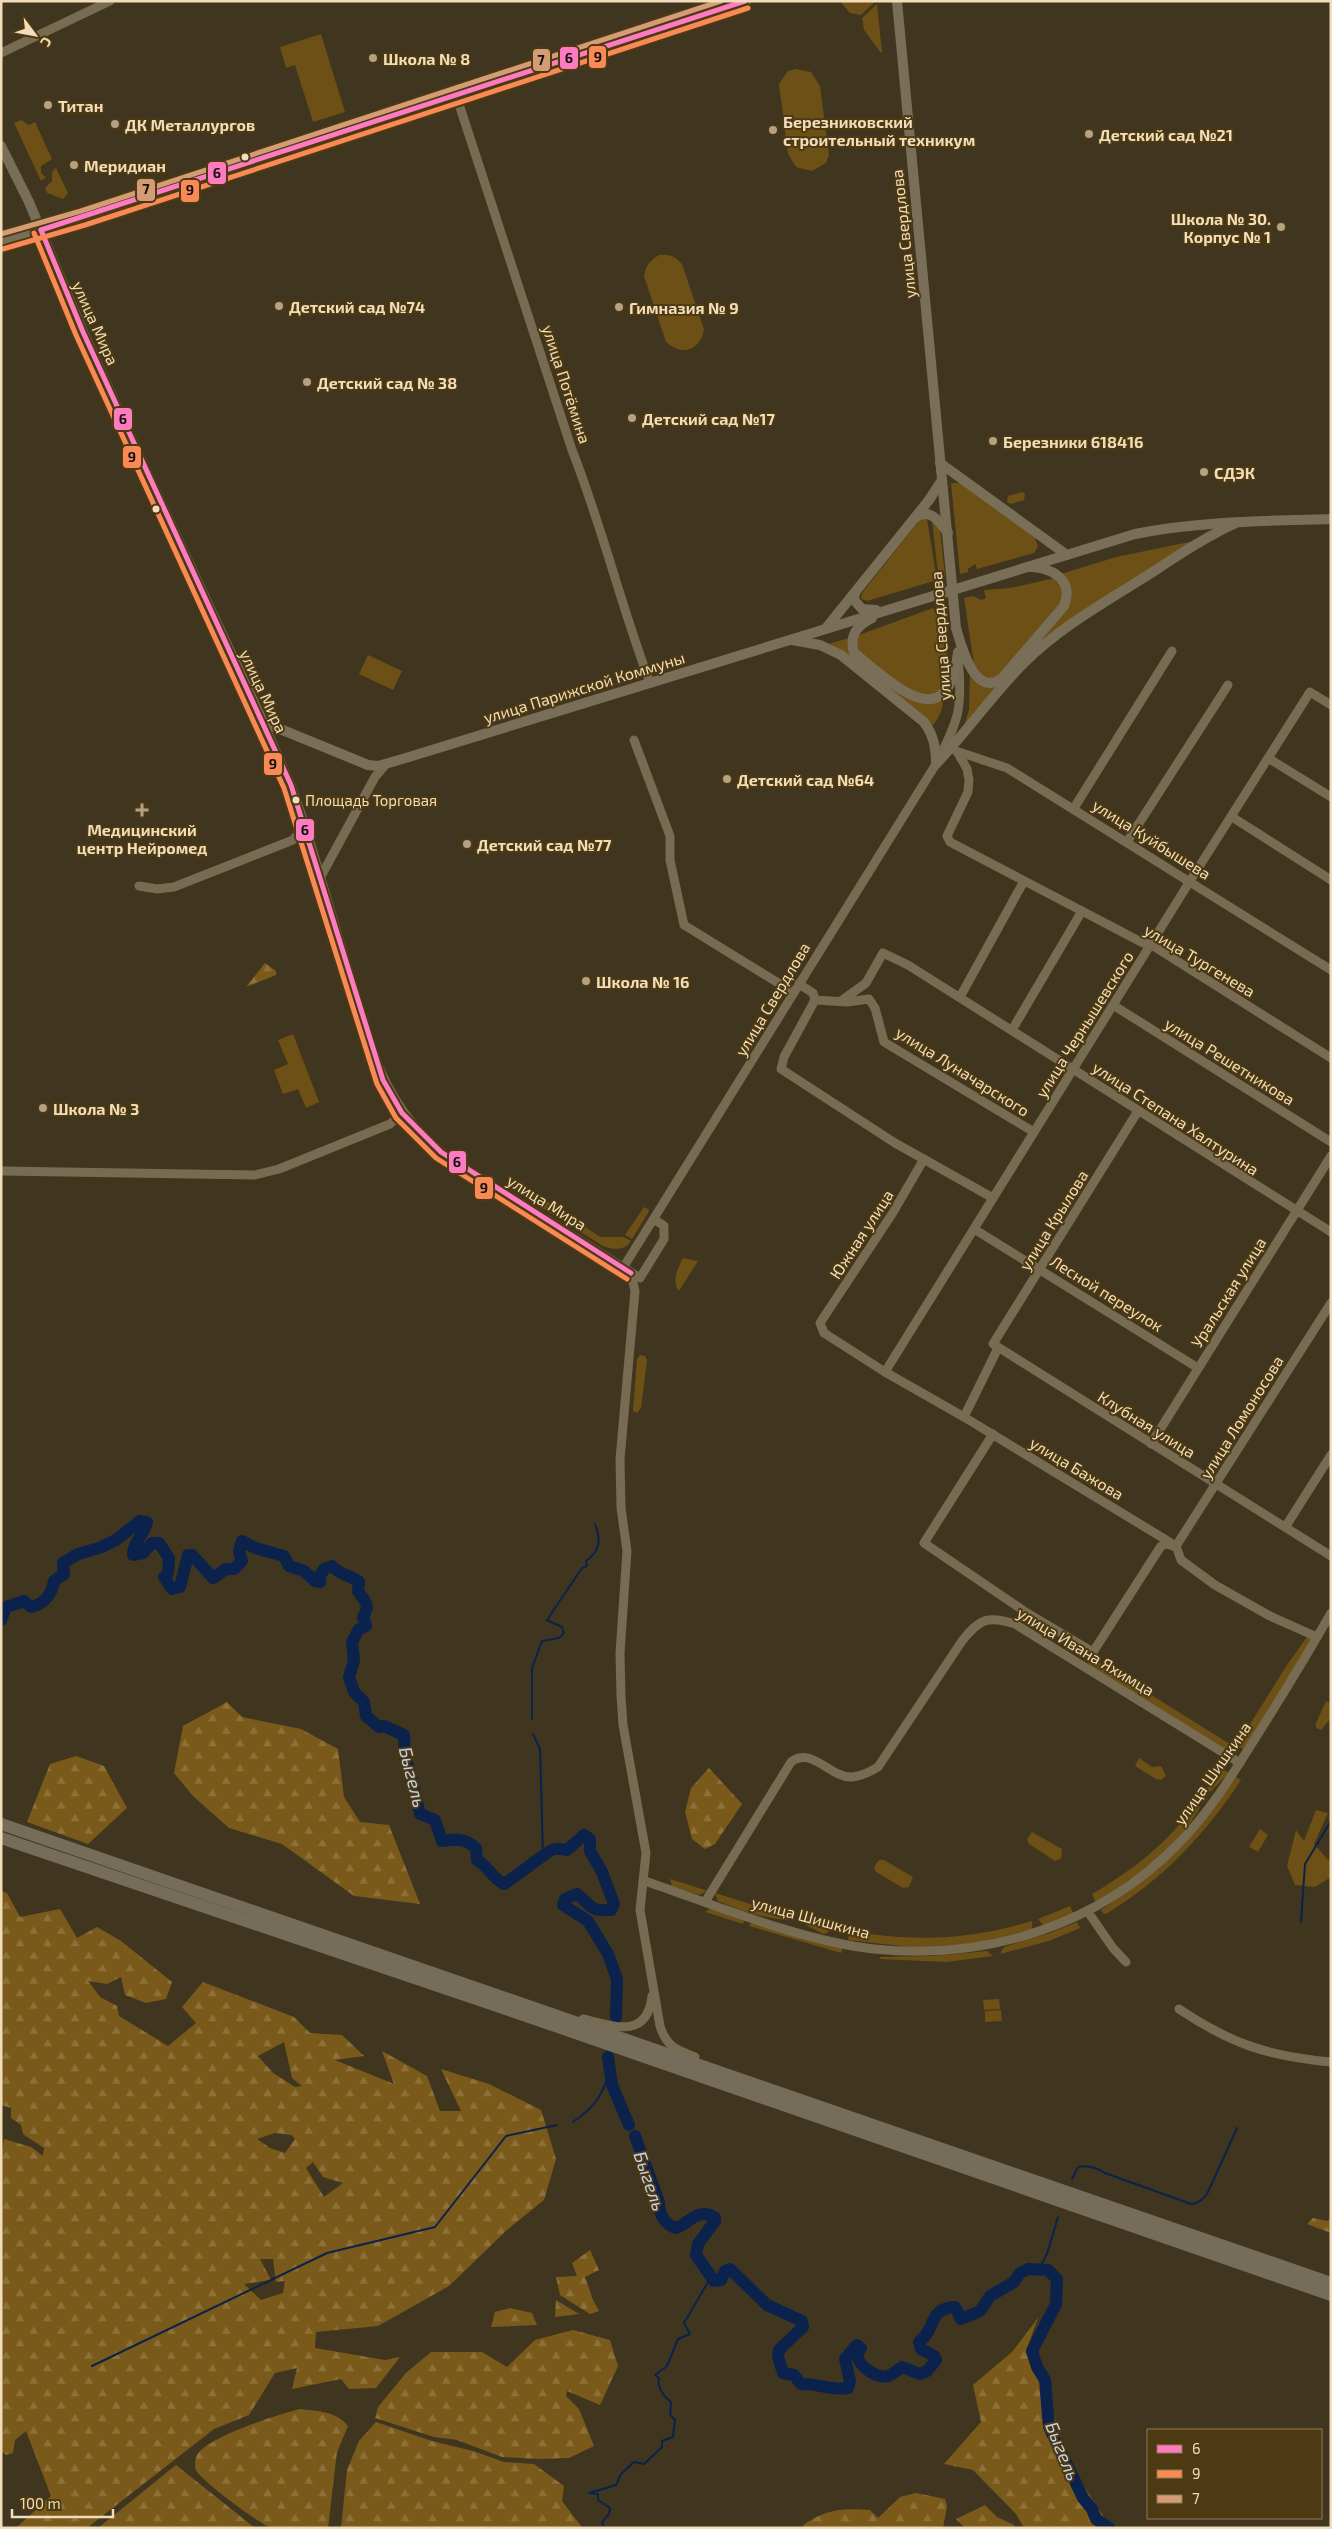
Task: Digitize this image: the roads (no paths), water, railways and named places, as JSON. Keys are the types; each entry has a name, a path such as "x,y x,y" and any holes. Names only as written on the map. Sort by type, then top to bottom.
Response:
{"highway":[{"path":"1,1824 1331,2283"},
{"path":"1,1838 535,2019 1331,2295"}],"main road":[{"path":"1,242 746,1"},
{"name":"улица Свердлова","path":"896,1 940,463 949,534 956,628"},
{"name":"улица Мира","path":"1,146 41,230 83,332 263,722"},
{"path":"940,463 1066,555"},
{"path":"826,628 929,500 942,480"},
{"path":"911,521 919,514 929,514 940,521 949,534"},
{"path":"958,652 954,674 942,692 935,697 920,699 905,693 854,653 851,643 854,632 860,625 888,609 1135,534 1169,527 1241,521 1331,519"},
{"path":"936,764 955,751 1000,689 1024,663 1053,638 1082,616 1198,543 1241,521"},
{"path":"956,628 967,664 983,680 988,682 998,680 1064,606 1067,597 1066,587 1057,574 1043,568 1025,567"},
{"path":"855,592 854,600 862,609 868,611 888,609"},
{"name":"улица Парижской Коммуны","path":"263,722 351,759 368,765 378,766 888,609"},
{"path":"789,639 820,644 840,655 924,722 932,733 936,749 936,764"}],"street":[{"path":"1,52 110,1"},
{"name":"улица Потёмина","path":"456,94 572,450 590,498 632,636 650,683"},
{"name":"улица Свердлова","path":"627,1270 654,1219 936,764 950,737 960,706 961,692 956,628"},
{"path":"1074,808 1172,650"},
{"path":"1128,842 1228,685"},
{"name":"улица Чернышевского","path":"885,1372 1150,944 1310,692 1331,705"},
{"name":"улица Мира","path":"263,722 291,785 305,825 373,1052 383,1080 402,1113 428,1141 449,1158 640,1278 664,1239 664,1226 654,1219"},
{"path":"634,740 670,836 670,860 684,925 793,992"},
{"name":"улица Куйбышева","path":"955,751 1007,768 1050,797 1074,808 1331,970"},
{"name":"улица Тургенева","path":"955,751 969,780 964,801 947,836 953,844 1150,944 1331,1058"},
{"path":"1268,758 1331,797"},
{"path":"320,878 375,776 386,764"},
{"path":"1232,817 1331,880"},
{"path":"139,886 156,889 174,887 294,840 305,825"},
{"path":"294,840 311,846"},
{"path":"960,997 1024,881"},
{"path":"1012,1030 1082,911"},
{"name":"улица Степана Халтурина","path":"841,1001 866,983 883,953 908,965 960,997 1296,1212 1331,1232"},
{"path":"798,984 813,993 815,1000 784,1058 781,1069 838,1107 993,1198"},
{"name":"улица Луначарского","path":"815,1000 869,999 875,1008 884,1042 1034,1132"},
{"name":"улица Решетникова","path":"1113,1005 1331,1142"},
{"name":"улица Крылова","path":"964,1417 995,1346 1040,1269 1138,1111"},
{"path":"1,1171 255,1175 279,1168 390,1124 402,1113"},
{"name":"Уральская улица","path":"1151,1444 1331,1156"},
{"name":"Южная улица","path":"820,1323 892,1214 924,1159"},
{"name":"Лесной переулок","path":"974,1229 1198,1368"},
{"path":"627,1270 635,1291 620,1459 621,1508 626,1552 620,1653 620,1696 623,1725 646,1853 645,1881 640,1895 640,1910 660,2026 667,2044 725,2073"},
{"name":"улица Ломоносова","path":"1176,1546 1331,1303"},
{"name":"улица Бажова","path":"820,1323 824,1333 885,1372 964,1417 1176,1546 1180,1560 1215,1585 1270,1616 1317,1637"},
{"name":"Клубная улица","path":"995,1346 1216,1486 1286,1526 1331,1556"},
{"path":"992,1434 924,1543 1024,1611 1092,1652 1161,1546 1168,1544 1176,1546"},
{"path":"1286,1526 1331,1455"},
{"name":"улица Шишкина","path":"645,1881 830,1941 873,1949 915,1952 955,1950 993,1945 1025,1937 1088,1912 1124,1890 1178,1844 1210,1806 1240,1763 1331,1613"},
{"name":"улица Ивана Яхимца","path":"705,1902 791,1762 798,1757 805,1756 838,1774 851,1777 865,1775 878,1768 962,1641 972,1628 984,1620 998,1618 1016,1624 1240,1763"},
{"path":"1088,1912 1113,1948 1126,1962"},
{"path":"538,2009 620,2028 632,2026 641,2022 647,2015 651,2005 653,1986"},
{"path":"1179,2009 1212,2031 1233,2041 1269,2052 1331,2062"}],"waterway":[{"name":"Быгель","path":"1,1620 6,1607 24,1601 31,1607 43,1601 49,1594 54,1581 64,1574 63,1563 78,1554 99,1548 116,1540 140,1521 147,1522 135,1546 133,1555 143,1553 152,1543 159,1543 169,1558 168,1573 164,1577 172,1589 180,1587 188,1555 192,1555 213,1578 226,1569 234,1569 242,1561 239,1551 242,1541 255,1548 284,1556 289,1566 304,1571 315,1581 320,1582 320,1576 324,1569 332,1566 339,1572 355,1579 359,1582 358,1591 367,1606 363,1617 366,1626 359,1629 352,1642 354,1661 349,1677 354,1692 364,1702 366,1716 379,1727 384,1726 404,1735 405,1755 420,1814 435,1820 442,1841 460,1840 468,1842 476,1848 477,1860 504,1884 552,1850 567,1850 584,1835 590,1839 590,1851 602,1872 614,1904 611,1910 594,1909 577,1894 565,1899 563,1905 588,1921 608,1954 617,1979 616,2017"},
{"path":"532,1719 532,1668 542,1641 559,1638 564,1633 562,1627 547,1620 582,1568 587,1566 586,1561 597,1549 598,1535 595,1524"},
{"path":"533,1734 540,1749 543,1854"},
{"path":"1301,1922 1305,1864 1331,1821"},
{"name":"Быгель","path":"608,2057 612,2085 629,2125"},
{"path":"573,2122 597,2100 610,2069"},
{"path":"92,2366 327,2253 435,2227 506,2136 557,2125"},
{"path":"1072,2179 1078,2167 1095,2168 1191,2204 1196,2203 1203,2199 1208,2192 1237,2128"},
{"name":"Быгель","path":"635,2136 665,2221 676,2228 699,2215 710,2215 715,2218 715,2221 698,2244 696,2255 714,2281 721,2280 725,2271 730,2269 767,2305 802,2321 803,2327 779,2350 778,2357 783,2373 794,2375 801,2384 842,2389 848,2388 850,2381 845,2359 857,2345 861,2348 857,2354 858,2359 864,2367 879,2376 888,2376 902,2367 920,2374 927,2371 936,2360 934,2356 921,2349 919,2342 925,2337 940,2311 955,2307 961,2319 980,2311 990,2296 1014,2282 1020,2273 1028,2269 1048,2270 1057,2279 1056,2304 1032,2351 1037,2367 1045,2380 1049,2427 1083,2498 1092,2509 1096,2519 1109,2528"},
{"path":"1039,2269 1047,2254 1058,2217"},
{"path":"604,2528 602,2522 609,2514 610,2508 598,2500 598,2494 589,2493 616,2485 621,2474 634,2462 644,2464 662,2447 662,2441 673,2437 675,2420 670,2415 671,2402 661,2391 659,2378 655,2375 667,2366 678,2339 690,2334 684,2323 711,2277"}],"place":[{"name":"Школа № 8","path":"373,58"},
{"name":"Титан","path":"48,105"},
{"name":"ДК Металлургов","path":"115,124"},
{"name":"Березниковский строительный техникум","path":"773,130"},
{"name":"Детский сад №21","path":"1089,134"},
{"name":"Меридиан","path":"74,165"},
{"name":"Школа № 30. Корпус № 1","path":"1281,227"},
{"name":"Детский сад №74","path":"279,306"},
{"name":"Гимназия № 9","path":"619,307"},
{"name":"Детский сад № 38","path":"307,382"},
{"name":"Детский сад №17","path":"632,418"},
{"name":"Березники 618416","path":"993,441"},
{"name":"СДЭК","path":"1204,472"},
{"name":"Детский сад №64","path":"727,779"},
{"name":"Площадь Торговая","path":"296,800"},
{"name":"Медицинский центр Нейромед","path":"142,810"},
{"name":"Детский сад №77","path":"467,844"},
{"name":"Школа № 16","path":"586,981"},
{"name":"Школа № 3","path":"43,1108"}]}
